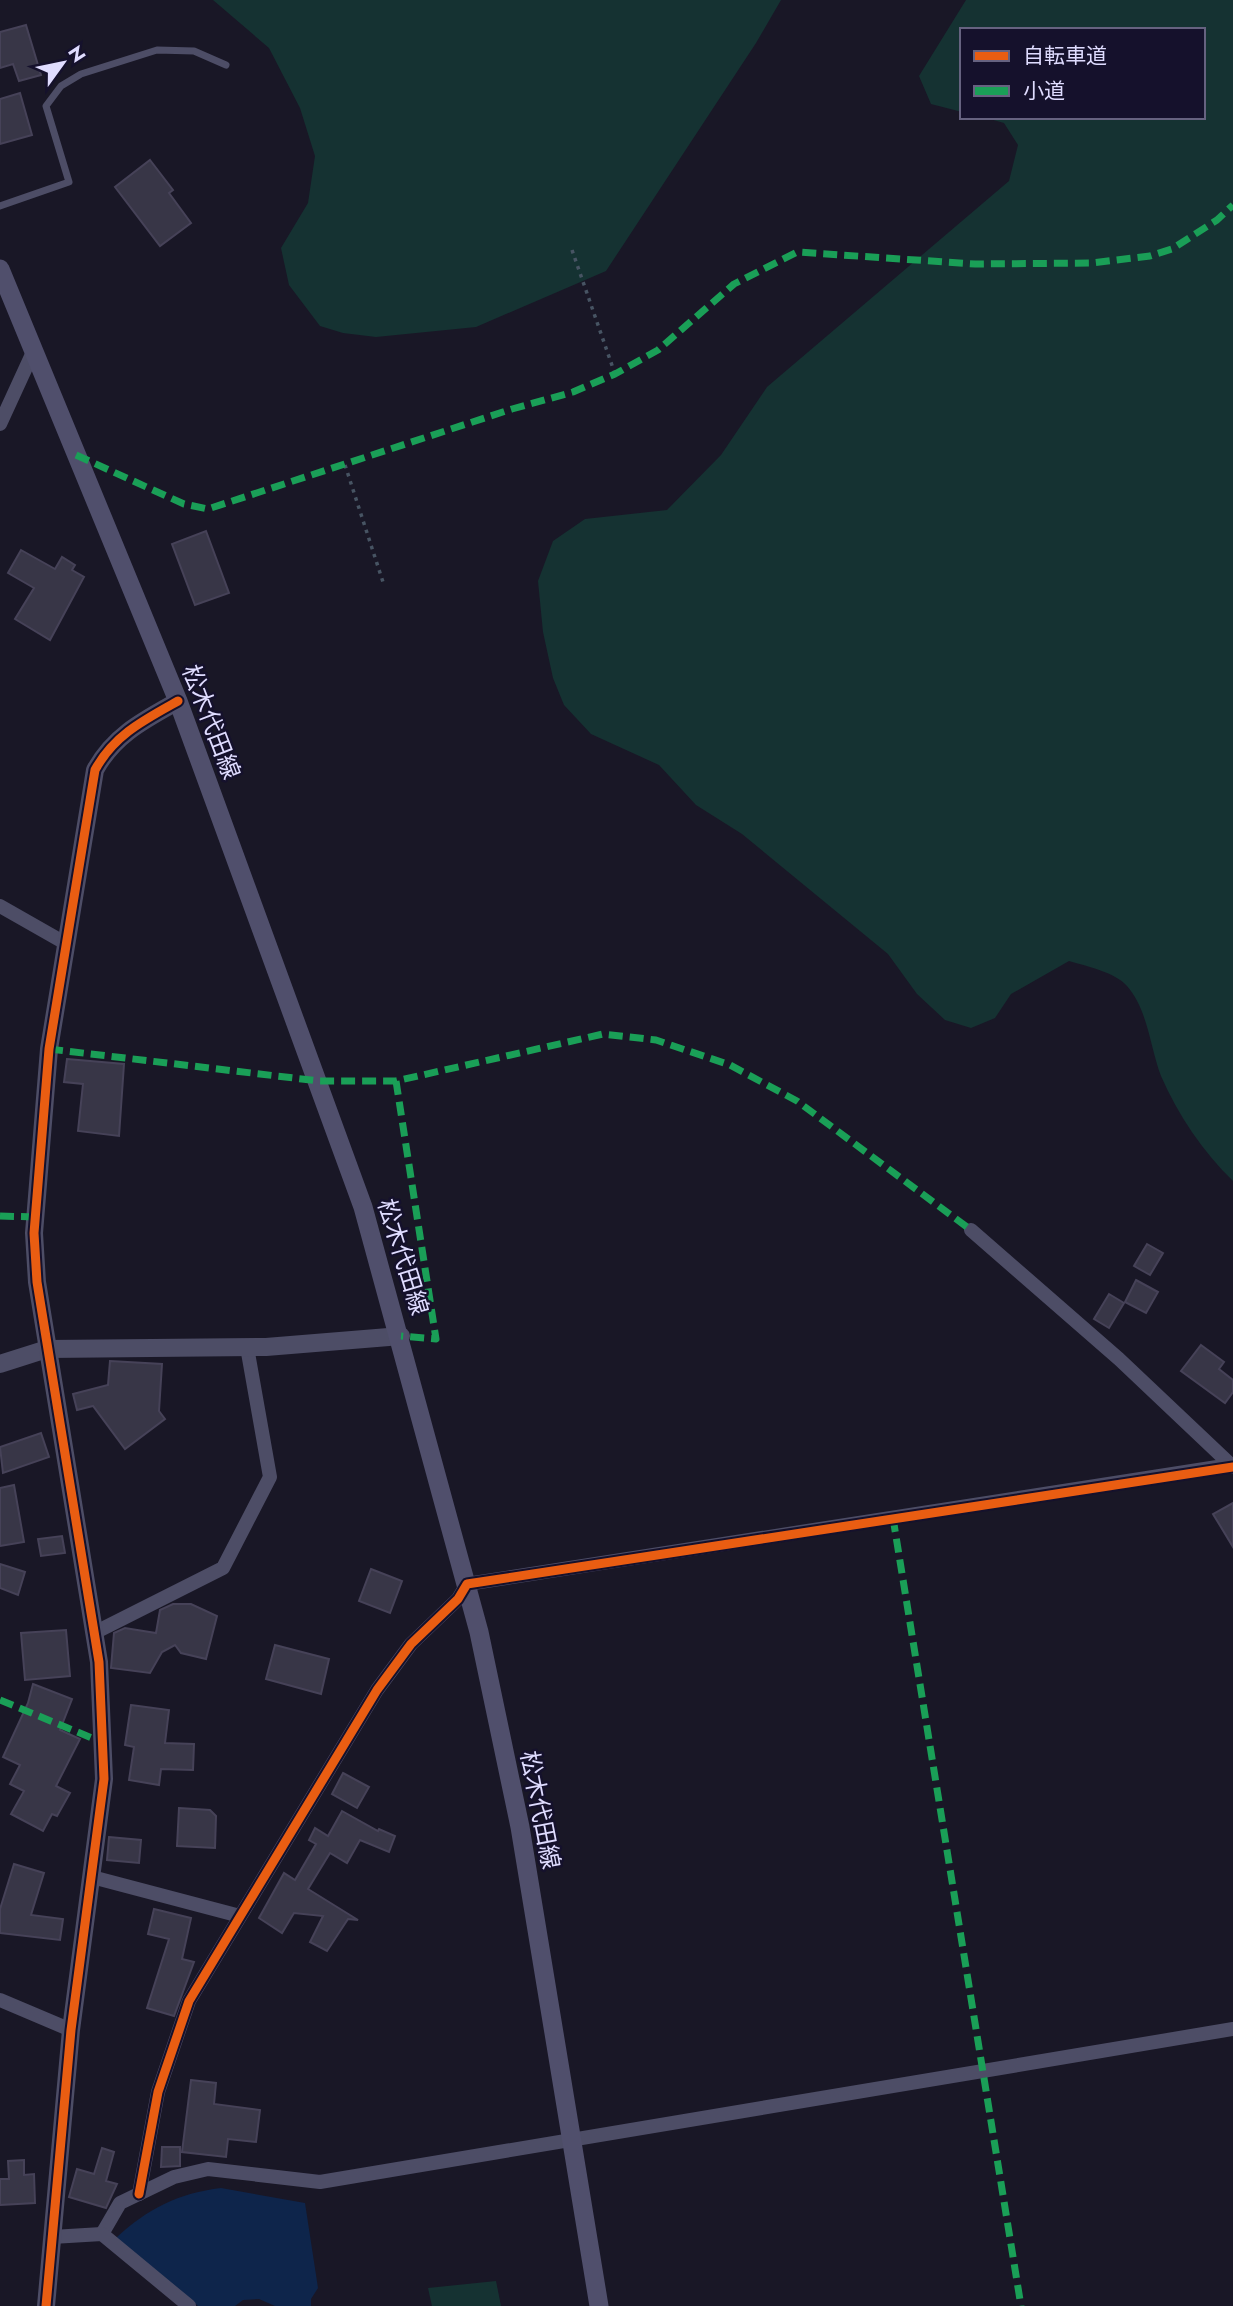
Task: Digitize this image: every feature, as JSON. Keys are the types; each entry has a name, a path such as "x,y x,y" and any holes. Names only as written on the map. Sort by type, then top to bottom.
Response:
{"main road":[{"name":"松木代田線","path":"0,269 178,701 319,1081 363,1207 401,1336 467,1584 520,1827 599,2306"}],"street":[{"path":"0,424 34,351"},
{"path":"46,2306 71,2030 104,1779 99,1662 47,1349 34,1233 49,1049 95,770 103,755 127,729 178,701"},
{"path":"0,905 65,943"},
{"path":"971,1230 1119,1359 1231,1466"},
{"path":"0,1364 47,1349 247,1347 401,1336"},
{"path":"94,1633 223,1568 270,1477 247,1347"},
{"path":"139,2194 158,2092 189,2001 377,1690 411,1644 458,1600 467,1584 1231,1466"},
{"path":"92,1877 240,1916"},
{"path":"0,2000 71,2030"},
{"path":"102,2234 120,2203 174,2177 208,2169 320,2182 1233,2029"},
{"path":"52,2237 102,2234 189,2306"}],"lane":[{"path":"0,206 69,182 46,106 61,86 81,74 157,50 194,51 226,65"}],"path":[{"path":"572,250 615,374"},
{"path":"345,465 383,582"}],"green space":[{"path":"213,0 781,0 756,43 606,271 476,327 376,337 343,333 320,326 289,285 281,248 308,203 315,156 300,108 269,48"},
{"path":"966,0 1233,0 1233,1181 1192,1132 1175,1105 1157,1065 1140,1006 1122,981 1100,970 1069,961 1011,994 995,1018 971,1028 945,1020 917,994 888,954 742,834 696,805 659,765 591,734 564,705 553,678 543,632 538,581 553,541 585,519 667,510 721,455 767,387 1009,181 1018,145 1004,123 990,119 1205,119 1205,28 960,28 960,111 931,104 919,76"},
{"path":"496,2281 501,2306 432,2306 428,2288"}],"water":[{"path":"221,2188 305,2203 318,2288 311,2299 311,2306 275,2306 259,2299 243,2300 235,2306 198,2306 116,2238 164,2204 191,2194"}],"building":[{"path":"26,25 41,75 19,81 13,64 0,68 0,32"},
{"path":"20,93 32,135 0,144 0,99"},
{"path":"150,160 173,190 169,193 191,223 160,246 115,187"},
{"path":"206,531 229,593 195,605 172,544"},
{"path":"21,550 55,569 62,557 75,565 72,570 84,577 50,640 15,619 34,588 8,573"},
{"path":"67,1059 124,1064 119,1136 78,1131 83,1084 64,1082"},
{"path":"1147,1244 1163,1253 1150,1275 1134,1266"},
{"path":"1136,1280 1158,1292 1146,1313 1125,1302"},
{"path":"1109,1294 1124,1303 1109,1328 1094,1319"},
{"path":"1201,1345 1224,1362 1219,1369 1233,1380 1233,1392 1225,1403 1181,1371"},
{"path":"110,1361 162,1364 159,1411 165,1419 125,1449 93,1406 77,1410 73,1394 108,1385"},
{"path":"41,1433 49,1457 3,1473 0,1447"},
{"path":"14,1485 24,1542 0,1546 0,1488"},
{"path":"1233,1503 1233,1547 1213,1514"},
{"path":"62,1536 65,1553 41,1556 38,1539"},
{"path":"0,1564 25,1572 18,1595 0,1588"},
{"path":"371,1569 402,1581 390,1613 359,1601"},
{"path":"173,1604 191,1604 217,1616 206,1659 181,1653 175,1645 162,1652 150,1673 111,1668 114,1633 125,1628 156,1633 160,1610"},
{"path":"66,1630 70,1676 25,1680 21,1633"},
{"path":"275,1645 329,1659 321,1694 266,1679"},
{"path":"33,1684 72,1699 60,1730 80,1739 56,1786 70,1793 57,1816 52,1814 43,1831 11,1814 24,1791 10,1784 20,1765 3,1757 28,1703"},
{"path":"131,1705 169,1710 165,1743 194,1744 193,1770 161,1769 159,1785 129,1780 134,1747 125,1745"},
{"path":"343,1773 369,1787 357,1808 332,1794"},
{"path":"179,1808 210,1810 216,1816 215,1848 177,1846"},
{"path":"342,1811 378,1831 379,1829 395,1836 389,1852 360,1840 347,1863 330,1853 308,1889 358,1920 348,1919 327,1951 310,1942 323,1916 294,1913 282,1933 259,1918 284,1873 295,1880 316,1844 309,1840 315,1828 328,1836"},
{"path":"109,1837 141,1840 139,1863 107,1860"},
{"path":"14,1864 44,1873 31,1915 63,1919 60,1940 0,1933 0,1909"},
{"path":"154,1909 191,1918 182,1959 194,1962 174,2016 147,2008 169,1939 148,1934"},
{"path":"191,2080 216,2083 214,2104 260,2110 256,2142 228,2139 226,2157 182,2152"},
{"path":"162,2147 180,2147 180,2166 161,2167"},
{"path":"102,2148 114,2152 106,2181 117,2184 106,2208 69,2197 77,2169 94,2174"},
{"path":"24,2160 24,2175 34,2174 35,2203 0,2205 0,2179 9,2179 8,2161"}],"marked path":[{"path":"76,455 184,504 208,509 512,409 573,392 615,374 658,350 734,284 797,252 975,264 1091,263 1150,256 1172,249 1217,220 1233,205"},
{"path":"49,1049 319,1081 396,1081 603,1034 656,1040 730,1065 797,1101 971,1230"},
{"path":"396,1081 436,1339 401,1336"},
{"path":"0,1216 36,1217"},
{"path":"893,1518 1021,2306"},
{"path":"0,1700 104,1743"}],"cycle path":[{"path":"46,2306 71,2030 104,1779 99,1662 37,1282 34,1233 49,1049 95,770 121,738 178,701"},
{"path":"139,2194 158,2092 189,2001 377,1690 411,1644 458,1599 467,1584 1233,1467"}]}
